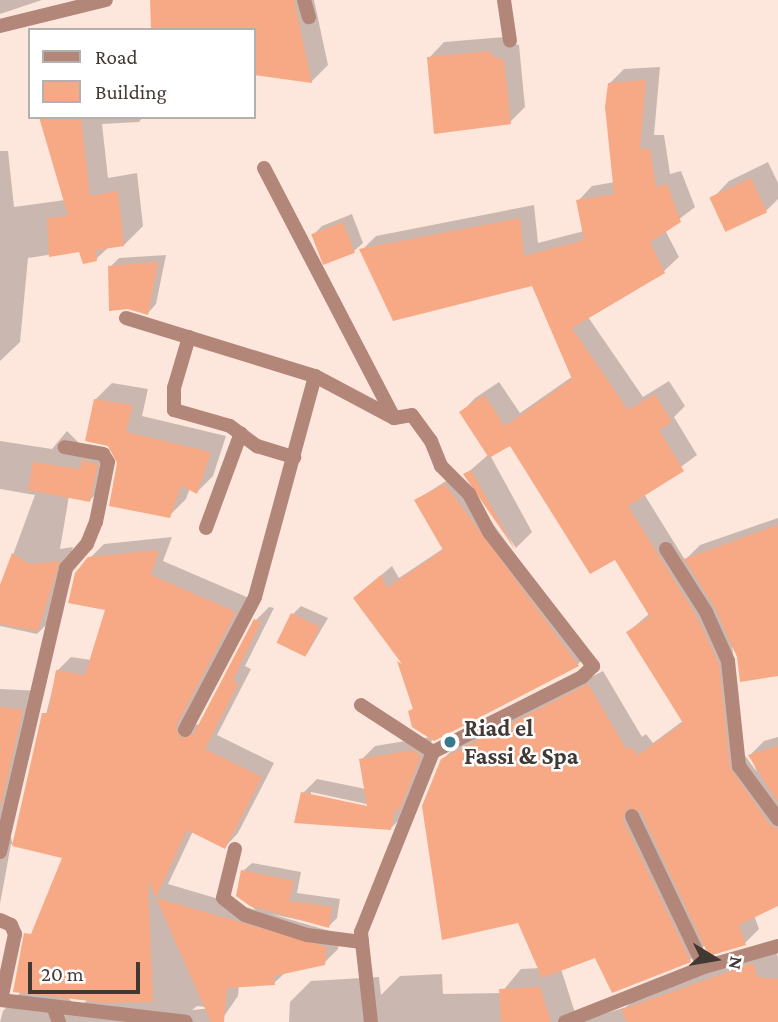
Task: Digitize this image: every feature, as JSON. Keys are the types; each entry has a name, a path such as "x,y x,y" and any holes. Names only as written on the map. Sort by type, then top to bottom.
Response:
{"street":[{"path":"0,26 106,0"},
{"path":"304,0 309,17"},
{"path":"504,0 510,41"},
{"path":"264,168 394,418"},
{"path":"126,318 315,376 394,418 412,415 431,441 441,466 469,494 489,532 593,666 582,677 433,752 361,932 371,1022"},
{"path":"189,337 174,388 174,410 241,433 257,446 294,457"},
{"path":"185,730 255,597 315,376"},
{"path":"206,528 241,433"},
{"path":"0,852 66,568 87,544 96,522 108,462 103,454 65,447"},
{"path":"666,549 706,612 728,662 739,766 778,819"},
{"path":"360,705 433,752"},
{"path":"632,816 704,967"},
{"path":"235,849 223,898 245,915 307,935 362,942"},
{"path":"0,920 11,925 15,934 0,1000 57,1015 186,1022"},
{"path":"565,1022 704,967 778,946"}],"building":[{"path":"150,0 294,0 312,83 256,75 256,28 151,28"},
{"path":"491,51 491,56 504,60 511,124 434,134 427,57"},
{"path":"646,80 640,149 650,149 656,187 667,184 681,222 650,242 665,273 572,328 628,410 655,394 672,422 659,430 684,471 628,506 697,617 719,664 730,768 770,825 778,829 778,906 739,925 746,945 709,956 641,812 627,808 623,820 691,962 612,993 595,958 542,978 518,923 442,940 422,806 441,759 588,684 627,750 631,747 638,755 683,723 626,632 650,617 615,560 590,574 510,446 489,458 459,412 484,395 505,426 572,379 532,286 393,321 359,249 520,218 524,256 584,240 576,200 614,194 605,107 608,83"},
{"path":"40,119 81,119 90,196 118,191 124,246 96,250 97,261 83,264 79,252 49,257 47,218 68,216"},
{"path":"751,178 767,212 725,232 709,197"},
{"path":"343,222 355,253 323,265 311,234"},
{"path":"158,262 148,315 128,309 109,311 108,266"},
{"path":"94,399 133,405 126,432 211,452 197,494 181,486 170,518 109,506 117,463 108,446 85,441"},
{"path":"82,460 98,464 90,502 28,490 33,462 80,469"},
{"path":"471,470 516,551 463,474"},
{"path":"445,484 579,666 434,741 412,727 408,711 413,709 397,661 402,664 353,598 381,575 387,588 443,550 414,500"},
{"path":"778,525 778,676 740,682 737,657 715,608 684,559"},
{"path":"159,550 151,575 236,612 176,726 180,738 193,735 254,619 261,622 233,680 238,684 205,749 262,777 225,849 187,830 156,898 327,947 325,965 274,976 275,985 227,988 224,1022 211,1022 148,880 153,1002 107,1003 13,992 24,933 31,934 62,858 12,846 42,713 48,713 56,670 85,675 105,610 68,603 75,573 88,557"},
{"path":"12,553 29,564 60,561 38,631 0,624 0,585"},
{"path":"291,613 320,627 305,657 277,643"},
{"path":"0,707 23,710 0,809"},
{"path":"778,746 778,803 748,755"},
{"path":"413,750 421,756 400,809 391,811 395,812 391,830 294,823 301,792 367,806 359,759"},
{"path":"241,870 294,881 289,901 332,907 329,928 250,906 236,896"},
{"path":"753,963 758,977 778,979 778,1022 627,1022 621,1010"},
{"path":"540,987 551,1022 501,1022 499,989"}],"place":[{"name":"Riad el Fassi & Spa","path":"450,742"}]}
